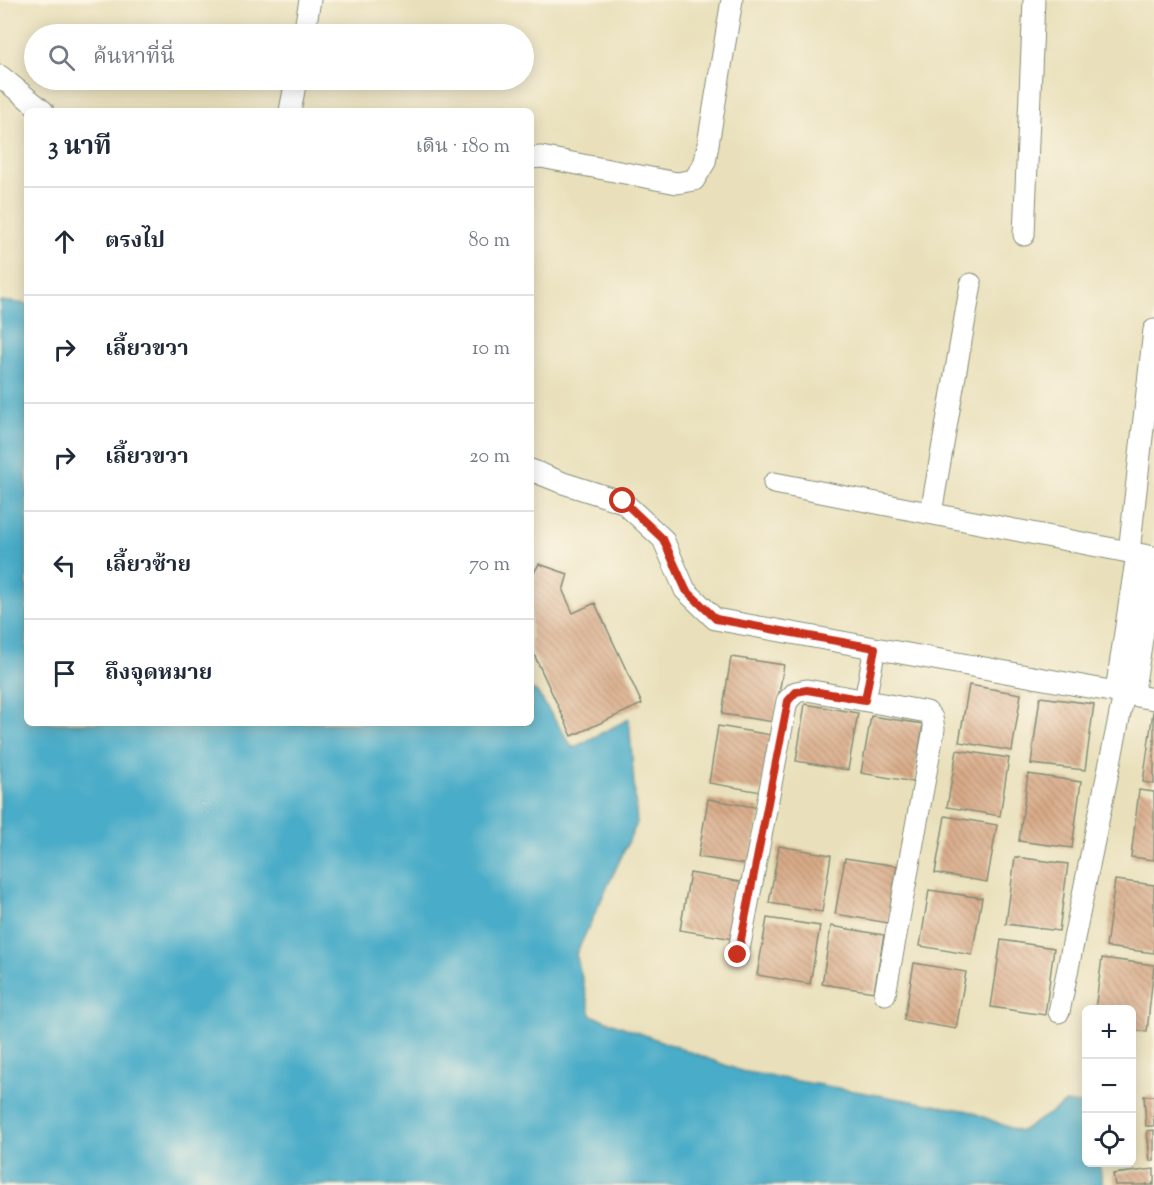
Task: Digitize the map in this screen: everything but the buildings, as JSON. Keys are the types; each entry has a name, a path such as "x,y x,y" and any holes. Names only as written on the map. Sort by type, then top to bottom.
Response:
{"street":[{"path":"306,24 310,0"},
{"path":"534,158 541,157 677,183 694,180 705,162 732,0"},
{"path":"1023,235 1034,0"},
{"path":"0,76 39,108"},
{"path":"291,108 294,90"},
{"path":"931,513 971,284"},
{"path":"1059,1012 1132,695 1143,557 1154,330"},
{"path":"534,471 623,501 663,539 686,590 716,619 1132,695"},
{"path":"774,483 1143,557"},
{"path":"865,700 875,648"},
{"path":"738,955 788,701 796,692 807,690 927,712 932,718 934,729 885,994"}],"path":[{"path":"1146,1185 1154,1184"}],"water":[{"path":"0,301 24,304 24,726 534,726 534,690 573,748 629,719 637,823 576,954 591,1015 741,1071 969,1111 1020,1132 1066,1103 1082,1104 1082,1167 1100,1167 1103,1185 0,1185"}],"route":[{"path":"623,501 663,539 686,590 716,619 875,648 865,700 807,690 796,692 788,701 738,955"}]}
